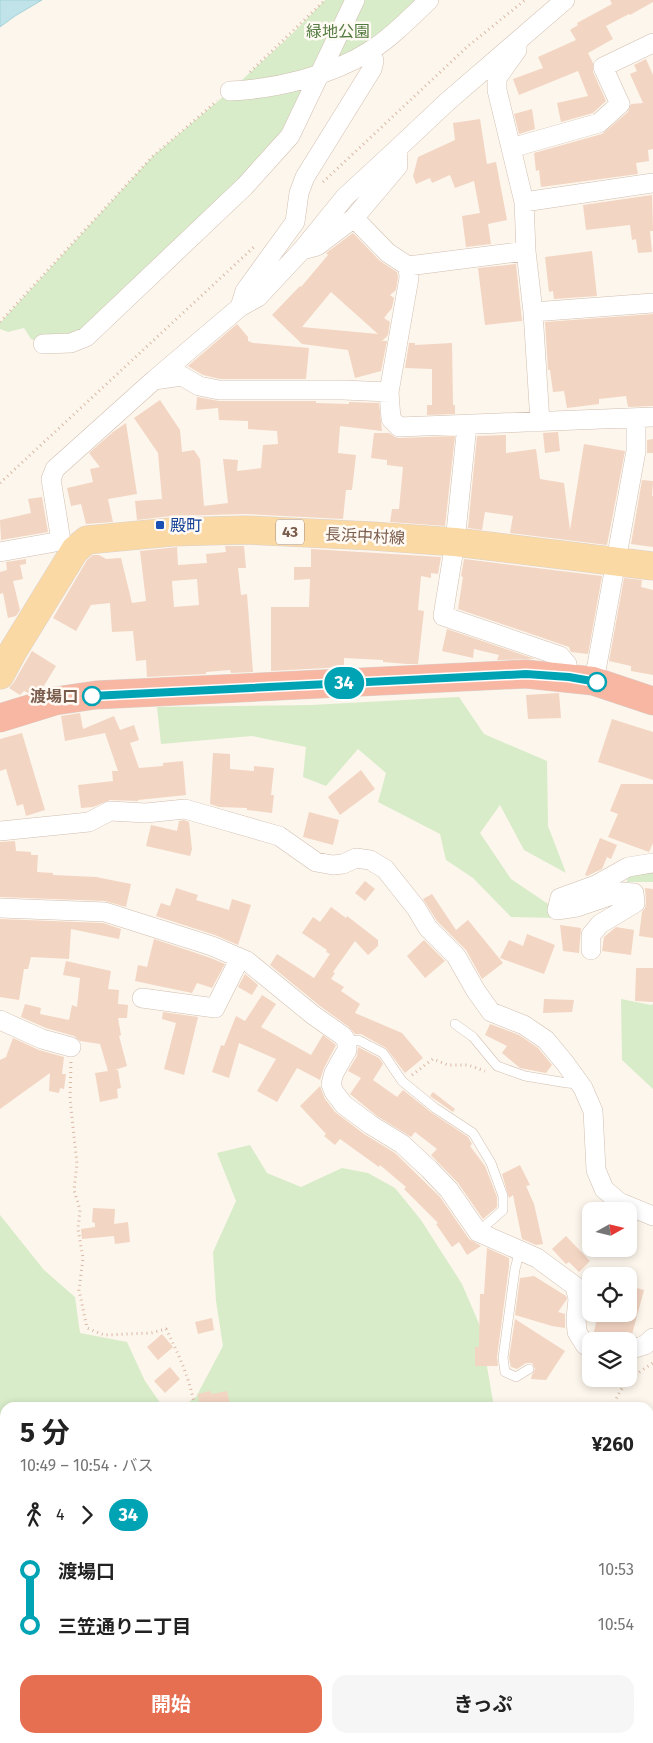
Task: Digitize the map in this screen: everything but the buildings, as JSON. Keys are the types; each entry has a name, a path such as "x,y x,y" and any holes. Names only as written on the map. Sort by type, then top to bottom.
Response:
{"highway":[{"path":"0,718 55,702 96,695 526,674 581,679 653,701"}],"main road":[{"name":"長浜中村線","path":"68,545 87,540 172,532 246,530 455,542 653,566"},
{"path":"0,675 68,545"}],"street":[{"path":"43,344 71,343 86,337 245,186 290,136 355,0"},
{"path":"230,91 252,90 284,84 322,72 371,50 400,27 429,0"},
{"path":"0,552 68,545 51,479 55,469 240,306 258,296 302,250 345,197 447,102 565,0"},
{"path":"516,42 517,50 497,78 497,90 524,202 526,251 533,312 540,422"},
{"path":"511,148 599,123 620,104 603,67 653,43"},
{"path":"240,306 245,291 295,222 298,193 305,177 372,69 374,61 371,50"},
{"path":"302,250 317,246 354,218 398,166 397,149"},
{"path":"524,202 653,184"},
{"path":"354,218 388,253 408,266 526,251"},
{"path":"408,266 409,278 389,392 391,419 398,427 644,418 636,451 617,561 581,679"},
{"path":"533,312 653,303"},
{"path":"154,380 182,376 199,386 219,390 389,392"},
{"path":"467,425 455,542 443,616 560,656 581,679"},
{"path":"0,831 89,822 110,811 146,813 185,809 280,836 316,862 333,865 343,864 356,858 370,860 385,870 416,908 428,928 456,956 476,991 491,1012 524,1025 546,1040 565,1063 580,1084 593,1111 596,1170 604,1189 619,1202 653,1216"},
{"path":"591,950 592,935 600,924 635,903 634,893 621,892 577,907 557,910 560,898 596,884 628,866 653,863"},
{"path":"0,908 105,912 212,946 247,961 343,1036 347,1042 347,1050 334,1073 332,1084 334,1092 344,1105 371,1125 402,1144 429,1169 449,1190 478,1232 537,1258 575,1286 578,1299 577,1332 582,1340"},
{"path":"142,998 215,1008 240,958"},
{"path":"0,1020 42,1039 72,1046"},
{"path":"637,1348 645,1345 653,1338"}],"lane":[{"path":"455,1024 473,1037 497,1066 525,1076 580,1084"},
{"path":"347,1042 358,1040 383,1053 402,1081 435,1108 473,1133 491,1163 504,1196 503,1210 478,1232"},
{"path":"520,1250 513,1278 503,1358 505,1372 516,1377 529,1369"}],"path":[{"path":"0,322 153,156 230,91 293,33 325,0"},
{"path":"298,206 467,47 525,0"},
{"path":"0,483 256,245"},
{"path":"72,1046 70,1099 77,1164 74,1190 80,1210 78,1229 83,1258 79,1290 87,1328 104,1335 151,1333 166,1329 191,1385 194,1402"},
{"path":"402,1081 433,1059 448,1065 468,1065 492,1074 503,1074 510,1071"},
{"path":"615,1402 623,1386 653,1363"}],"green space":[{"name":"緑地公園","path":"325,0 421,0 400,27 321,73 290,136 88,335 43,344 31,339 24,328 8,332 0,329 0,323 153,156 230,91 293,33"},
{"path":"459,697 484,734 547,761 548,826 566,873 524,850 500,805 480,833 511,879 557,910 555,918 511,917 473,878 446,860 440,834 378,802 386,773 358,749 326,786 303,777 306,747 252,736 161,744 157,707 311,705"},
{"path":"653,863 653,882 627,882 628,867"},
{"path":"621,999 653,1004 653,1089 622,1060"},
{"path":"250,1145 267,1173 301,1187 342,1168 368,1173 395,1188 421,1220 462,1284 480,1326 493,1402 189,1402 196,1397 223,1346 216,1301 213,1252 236,1201 217,1153"},
{"path":"0,1215 44,1270 75,1297 80,1333 127,1342 145,1381 160,1402 0,1402"}],"water":[{"path":"0,0 42,0 0,27"}],"bus line":[{"name":"34","path":"92,696 526,674 569,677 597,682"}],"place":[{"name":"殿町","path":"160,525"},
{"name":"渡場口","path":"92,696"}]}
